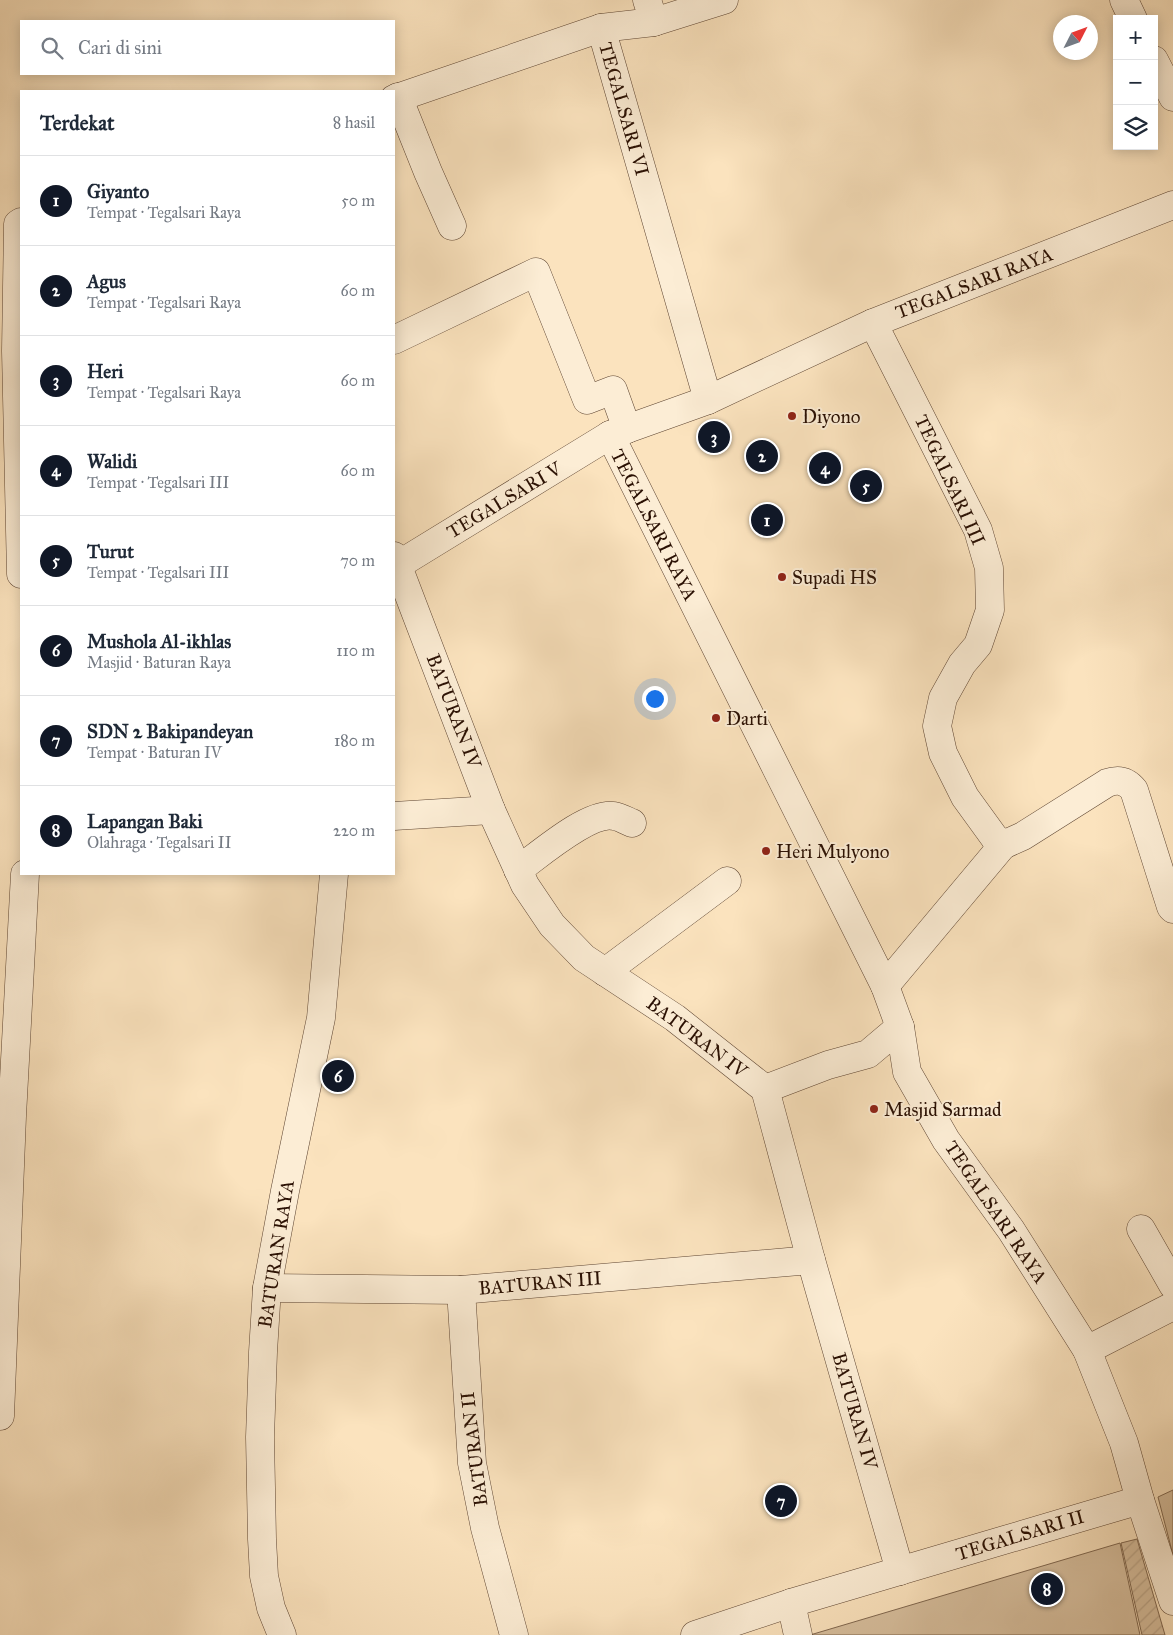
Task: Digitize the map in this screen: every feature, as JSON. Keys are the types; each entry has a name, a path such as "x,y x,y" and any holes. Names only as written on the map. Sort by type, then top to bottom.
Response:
{"street":[{"path":"601,28 651,11 724,0"},
{"path":"1125,0 1131,15"},
{"name":"TEGALSARI VI","path":"396,98 601,28 708,400"},
{"path":"1158,68 1173,97"},
{"path":"396,98 452,226"},
{"name":"TEGALSARI RAYA","path":"1173,205 873,323 708,400 618,432 885,986 900,1027 907,1072 946,1140 1011,1230 1088,1350 1124,1443 1140,1500 1173,1601"},
{"path":"20,223 18,224 16,351 20,529"},
{"path":"395,340 536,272 587,400 613,390 618,432"},
{"name":"TEGALSARI III","path":"873,323 978,530 989,568 990,610 978,645 962,664 943,698 937,726 943,753 965,797 994,837 1003,845"},
{"name":"TEGALSARI V","path":"396,561 618,432"},
{"name":"BATURAN IV","path":"396,561 491,810 525,885 552,925 584,958 675,1018 765,1089 811,1260 900,1571"},
{"path":"885,986 1003,845 1022,836 1114,780 1122,780 1130,784 1134,790 1173,909"},
{"path":"395,816 491,810"},
{"path":"518,870 586,822 600,817 614,816 632,824"},
{"path":"0,1416 12,1116 25,875"},
{"name":"BATURAN RAYA","path":"282,1635 271,1608 264,1576 262,1539 260,1437 267,1288 321,1018 334,875"},
{"path":"605,972 727,881"},
{"path":"765,1089 828,1065 868,1054 900,1027"},
{"path":"868,1054 907,1072"},
{"path":"1141,1229 1173,1285"},
{"name":"BATURAN III","path":"267,1288 461,1290 811,1260"},
{"name":"BATURAN II","path":"461,1290 472,1463 485,1528 514,1635"},
{"path":"1088,1350 1165,1318"},
{"name":"TEGALSARI II","path":"695,1635 791,1603 1140,1500"},
{"path":"791,1603 798,1635"}],"shaded area":[{"path":"1173,1490 1173,1555 1158,1497"},
{"path":"1137,1539 1165,1635 1142,1635 1121,1543"},
{"path":"1120,1543 1140,1635 810,1635"}],"place":[{"name":"Diyono","path":"792,416"},
{"name":"Heri","path":"714,437"},
{"name":"Agus","path":"762,456"},
{"name":"Walidi","path":"825,468"},
{"name":"Turut","path":"866,486"},
{"name":"Giyanto","path":"767,520"},
{"name":"Supadi HS","path":"782,577"},
{"name":"Darti","path":"716,718"},
{"name":"Heri Mulyono","path":"766,851"},
{"name":"Mushola Al-ikhlas","path":"338,1076"},
{"name":"Masjid Sarmad","path":"874,1109"},
{"name":"SDN 2 Bakipandeyan","path":"781,1501"},
{"name":"Lapangan Baki","path":"1047,1589"}]}
